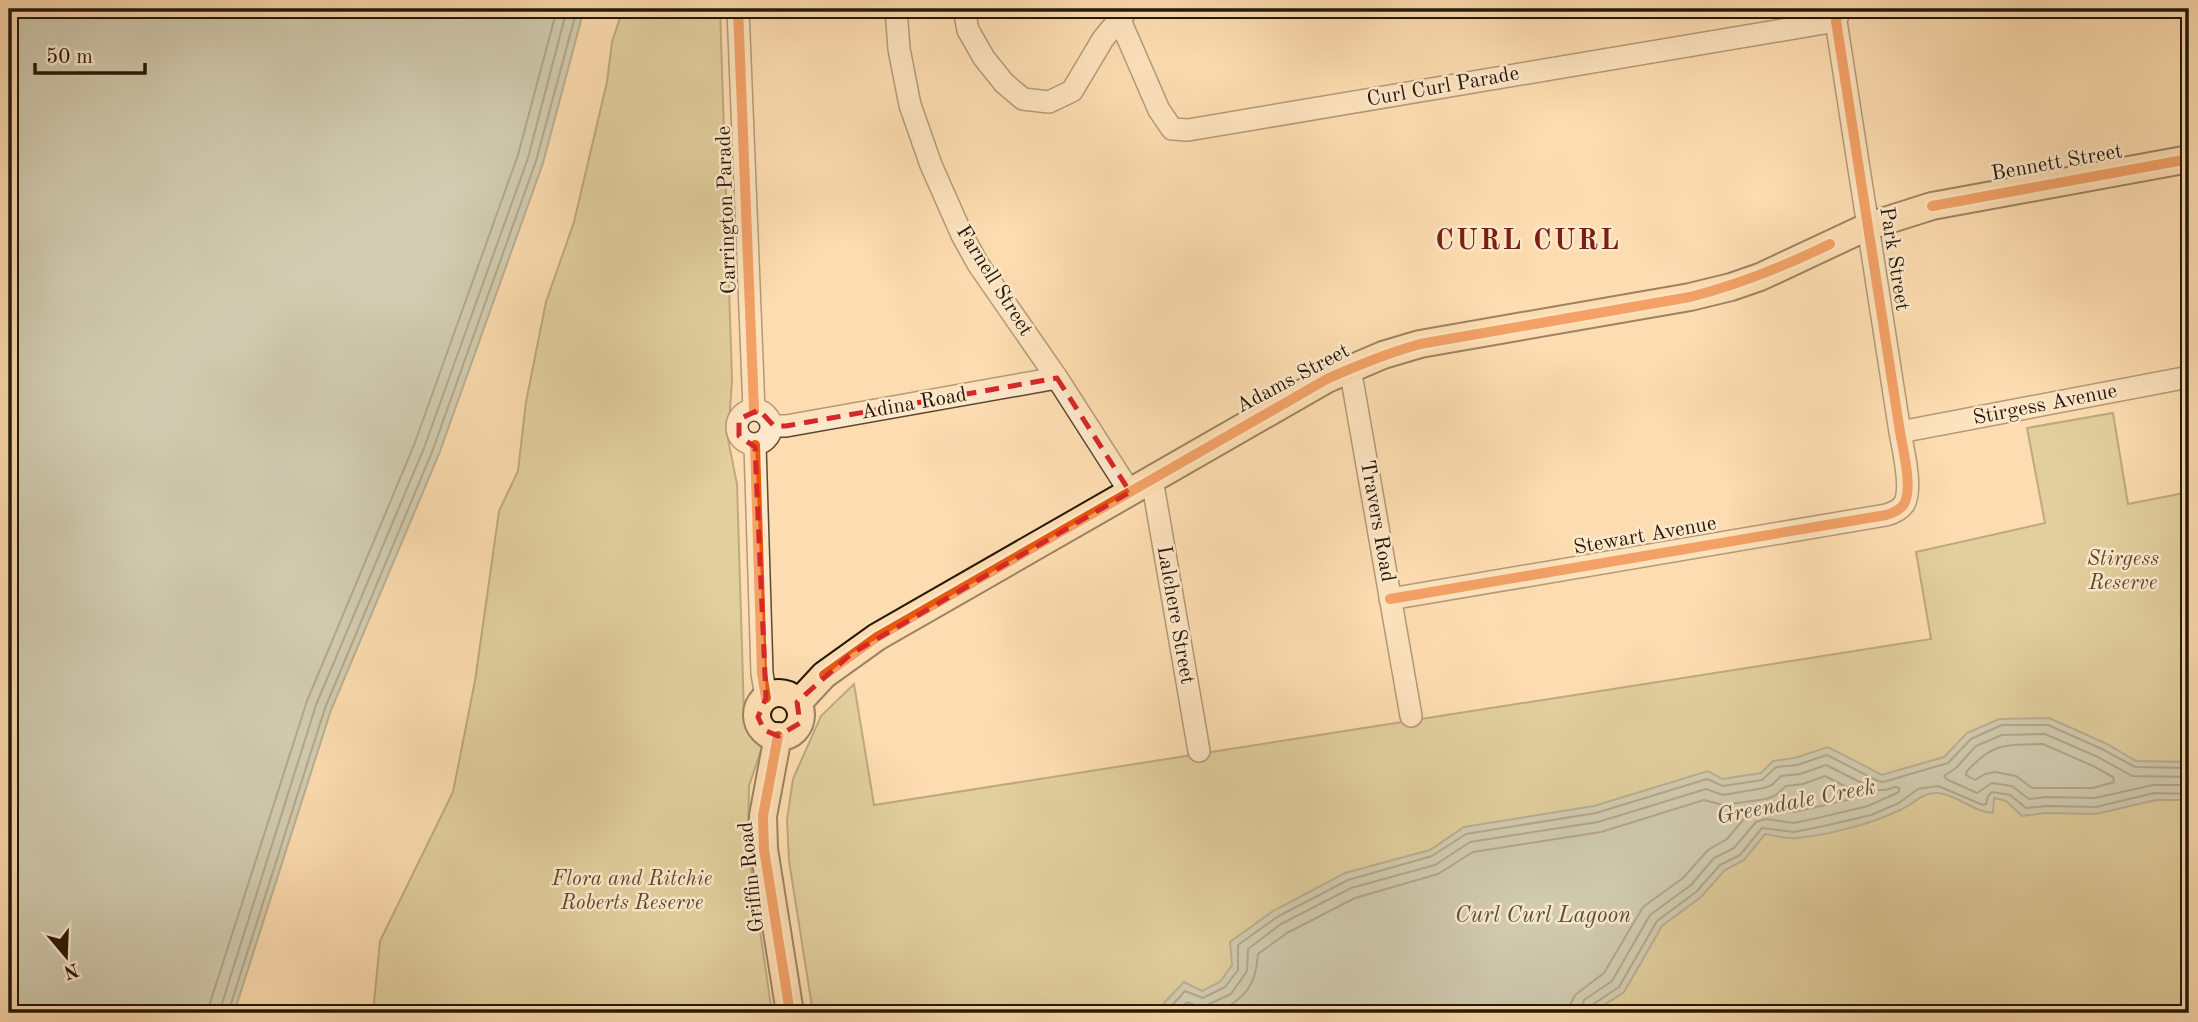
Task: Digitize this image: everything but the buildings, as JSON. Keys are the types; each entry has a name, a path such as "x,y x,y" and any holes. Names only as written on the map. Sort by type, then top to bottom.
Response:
{"main road":[{"name":"Bennett Street","path":"1870,226 1932,206 2189,159"},
{"name":"Adams Street","path":"798,703 824,675 877,637 1350,368 1420,344 1690,297 1731,287 1870,226"},
{"path":"780,693 798,703 801,716 796,729 785,736 764,730 758,717 761,703 766,698 780,693"},
{"name":"Griffin Road","path":"778,736 766,791 763,816 764,849 790,1013"}],"street":[{"name":"Carrington Parade","path":"738,9 754,410"},
{"name":"Farnell Street","path":"896,9 899,49 910,105 931,165 962,235 978,264 1057,378 1141,485"},
{"path":"964,9 968,30 984,58 1004,83 1023,99 1049,102 1072,91 1102,39 1124,13"},
{"name":"Curl Curl Parade","path":"1124,13 1159,110 1172,129 1188,130 1838,15"},
{"name":"Park Street","path":"1838,15 1900,432 1907,485 1904,504"},
{"name":"Travers Road","path":"1350,368 1410,716"},
{"name":"Stirgess Avenue","path":"1900,432 2189,377"},
{"name":"Adina Road","path":"772,426 786,426 1057,378"},
{"path":"754,410 768,416 772,426 769,437 755,445 743,441 737,431 739,419 748,411 754,410"},
{"path":"755,445 762,673 766,698"},
{"name":"Lalchere Street","path":"1141,485 1199,751"},
{"name":"Stewart Avenue","path":"1390,598 1886,515 1897,511 1904,504"}],"highlighted area":[{"path":"1057,378 1130,492 851,654 797,702 800,723 778,736 764,730 758,717 766,698 755,447 739,436 739,419 759,410 774,426 786,426"}],"green space":[{"name":"Flora and Ritchie Roberts Reserve","path":"623,9 720,9 732,380 728,439 737,484 744,714 762,747 749,786 748,848 772,1013 373,1013 380,941 453,792 475,681 499,511 518,471 526,402 546,302 574,222 607,82 612,42"},
{"name":"Stirgess Reserve","path":"2113,413 2128,504 2189,492 2189,1013 813,1013 789,861 787,820 793,779 821,716 854,684 874,805 1931,639 1916,552 2045,523 2027,428"}],"water":[{"path":"9,9 584,9 543,163 439,454 331,710 234,1013 9,1013"},
{"name":"Curl Curl Lagoon","path":"2049,718 2105,743 2136,761 2189,762 2189,800 2156,800 2096,814 2046,813 2022,816 2006,801 1994,798 1993,813 1979,810 1945,794 1932,793 1889,815 1836,832 1793,838 1765,834 1744,860 1725,870 1701,897 1662,926 1624,992 1592,1013 1157,1013 1184,982 1202,991 1220,982 1232,965 1230,942 1273,911 1345,873 1430,850 1464,827 1594,806 1708,771 1722,779 1761,773 1773,761 1795,758 1828,747 1882,775 1944,757 1967,733 1999,719"}],"cycle path":[{"path":"738,9 754,410"},
{"path":"1390,599 1886,515 1904,504 1908,489 1906,469 1836,21 1840,9"},
{"path":"1932,206 2189,159"},
{"path":"824,675 877,637 1327,379 1350,369 1420,344 1690,297 1762,274 1830,244"},
{"path":"755,445 762,673 766,698"},
{"path":"778,736 763,816 764,849 790,1013"}],"district":[{"name":"CURL CURL","path":"1528,242"}],"water label":[{"name":"Greendale Creek","path":"1796,802"}]}
